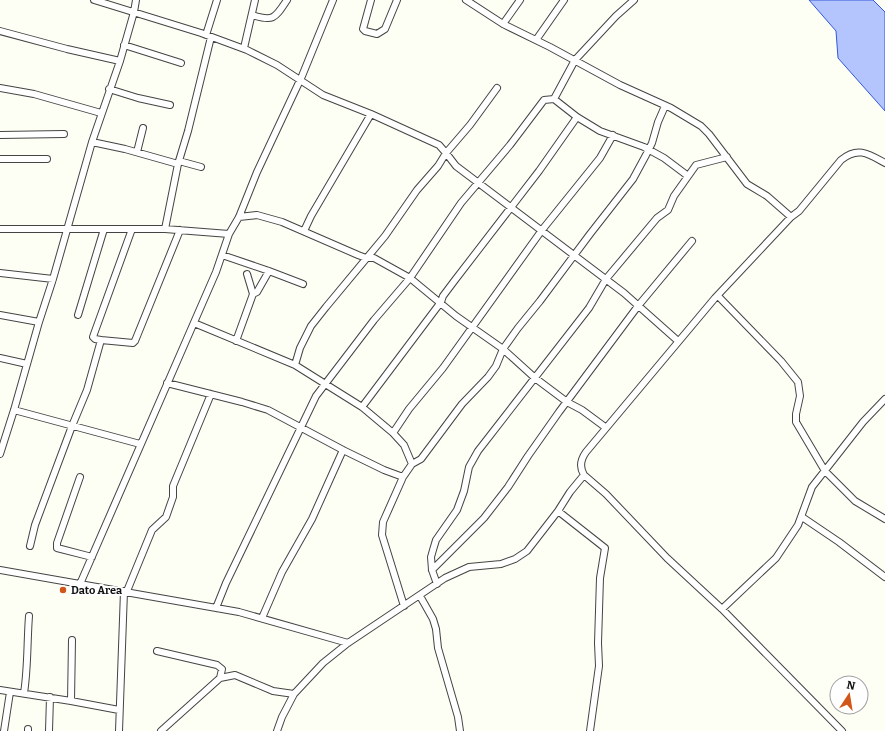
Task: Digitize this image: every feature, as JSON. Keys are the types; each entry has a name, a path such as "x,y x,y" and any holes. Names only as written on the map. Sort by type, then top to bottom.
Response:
{"street":[{"path":"94,0 244,48 277,65 323,95 371,114 439,145 456,166 606,279 678,342"},
{"path":"0,454 3,436 14,410 101,112 120,61 136,0"},
{"path":"165,229 217,0"},
{"path":"244,48 255,0"},
{"path":"252,15 263,18 271,18 275,16 287,0"},
{"path":"80,584 194,323 229,234 239,217 257,172 300,80 333,0"},
{"path":"371,0 363,29 365,31 377,34 384,30 397,0"},
{"path":"466,0 503,24 575,60 620,85 665,106 701,126 709,134 747,184 767,196 791,217"},
{"path":"503,24 520,0"},
{"path":"536,40 564,0"},
{"path":"554,99 575,60 616,16 634,0"},
{"path":"0,31 120,61"},
{"path":"124,45 182,63"},
{"path":"0,88 34,94 101,112"},
{"path":"295,365 300,348 311,326 385,236 409,201 438,166 446,152 470,125 497,88"},
{"path":"109,89 138,98 170,105"},
{"path":"216,608 226,583 316,396 374,320 410,278 444,228 544,100 554,99 577,117 600,131 649,150 664,158 688,176"},
{"path":"404,606 382,535 383,522 403,477 412,464 421,459 462,404 488,377 518,328 540,302 590,234 633,180 649,150 665,106"},
{"path":"304,231 311,216 371,114"},
{"path":"362,407 441,302 443,296 539,171 577,117"},
{"path":"137,152 143,128"},
{"path":"0,135 64,134"},
{"path":"393,433 409,409 443,368 542,230 600,158 613,135"},
{"path":"92,142 201,167"},
{"path":"842,731 722,609 677,568 606,494 584,474 581,470 581,465 583,456 605,427 718,296 808,200 836,165 848,154 856,152 867,153 885,163"},
{"path":"437,584 432,570 431,557 433,550 440,535 457,510 464,491 469,467 478,451 589,308 606,279 657,218 668,210 674,196 697,164 727,157"},
{"path":"0,159 47,159"},
{"path":"239,217 257,215 282,222 366,258 374,258 410,278 441,302 456,316 504,349 536,378 567,402 582,410 605,427"},
{"path":"0,229 165,229 229,234"},
{"path":"78,315 104,229"},
{"path":"132,229 94,334 93,337 95,339 133,343 135,341 180,230"},
{"path":"432,570 484,518 508,487 543,433 638,306 692,241"},
{"path":"222,255 303,284"},
{"path":"236,341 253,294 257,292 269,271"},
{"path":"0,273 53,279"},
{"path":"247,274 253,294"},
{"path":"718,296 781,361 798,382 800,396 796,414 796,422 825,471 855,500 885,519"},
{"path":"0,315 39,322"},
{"path":"194,323 295,365 325,383 362,407 393,433 404,445 412,464"},
{"path":"30,546 35,525 87,390 101,340"},
{"path":"0,358 27,364"},
{"path":"167,383 268,410 343,450 384,470 403,477"},
{"path":"119,731 125,591 152,530 166,517 173,498 173,486 211,394"},
{"path":"722,609 776,558 802,517 809,492 863,422 885,399"},
{"path":"14,410 140,444"},
{"path":"262,618 282,572 315,512 343,450"},
{"path":"277,731 282,717 294,694 323,663 348,643 445,578 469,568 501,564 521,555 531,547 584,474"},
{"path":"80,477 57,543 57,548 92,557"},
{"path":"558,511 605,548 600,578 598,642 599,666 590,731"},
{"path":"802,517 839,542 885,577"},
{"path":"0,570 239,612 348,643"},
{"path":"420,596 433,619 436,629 438,648 458,717 460,731"},
{"path":"24,693 27,672 26,657 29,616"},
{"path":"71,701 72,640"},
{"path":"157,651 217,665 222,669 220,678 169,729 161,731"},
{"path":"220,678 235,675 273,691 294,694"},
{"path":"0,690 50,697 119,710"},
{"path":"4,731 10,692"},
{"path":"49,731 50,697"}],"water":[{"path":"809,0 873,0 885,12 885,111 838,58 836,31"}],"place":[{"name":"Dato Area","path":"63,590"}]}
